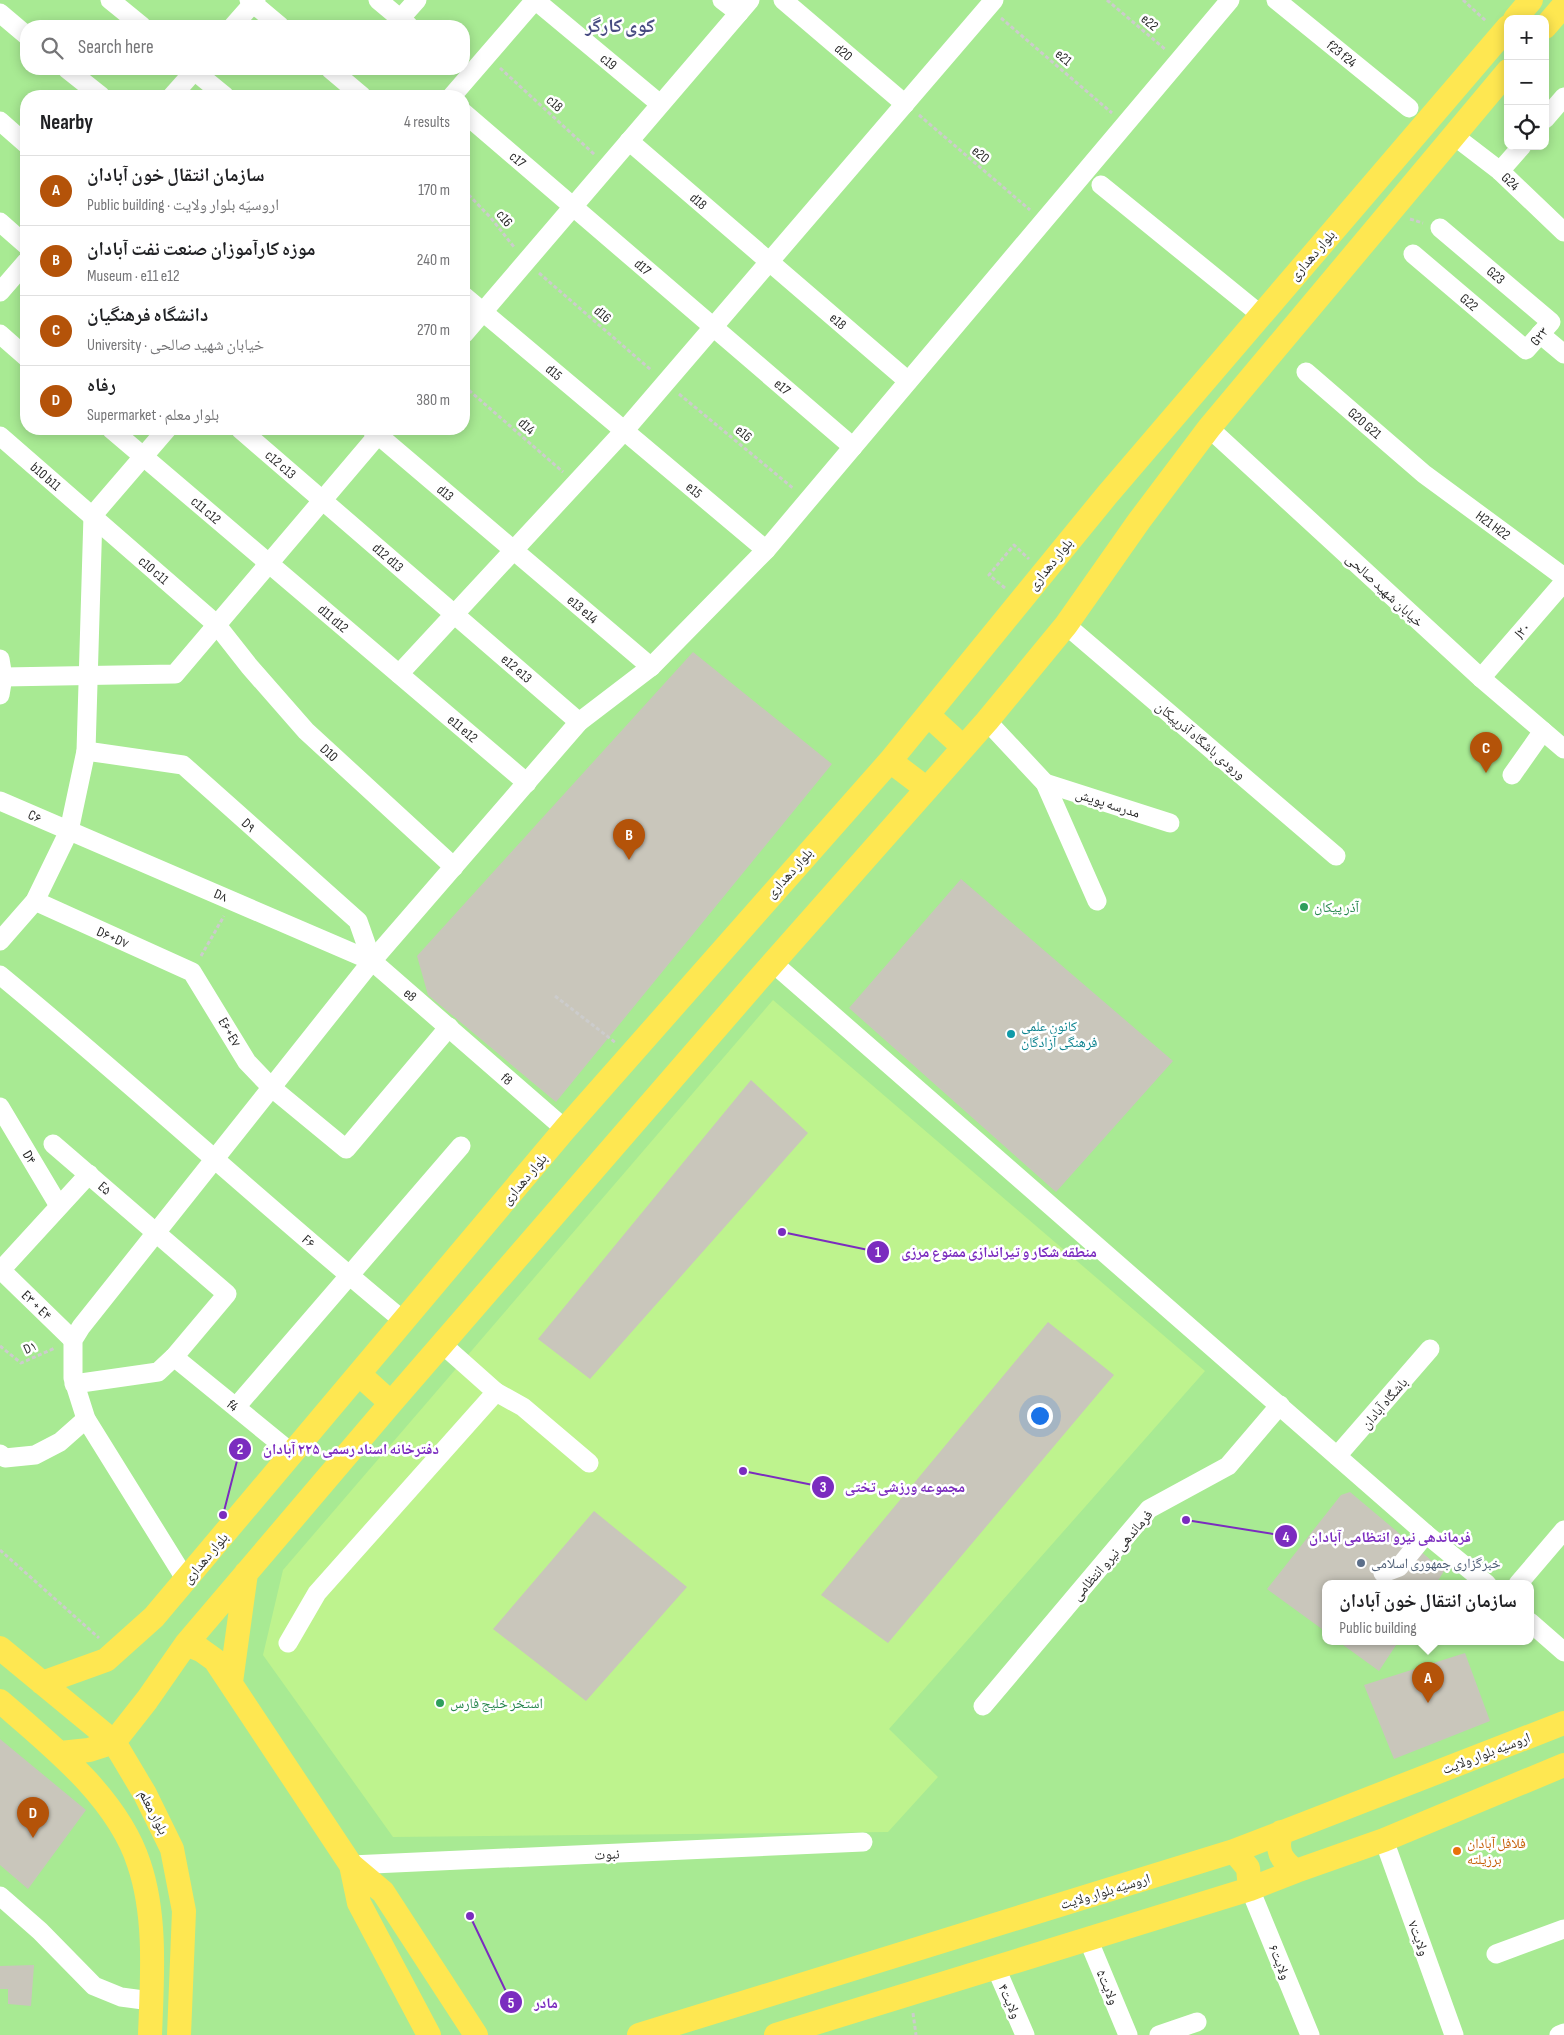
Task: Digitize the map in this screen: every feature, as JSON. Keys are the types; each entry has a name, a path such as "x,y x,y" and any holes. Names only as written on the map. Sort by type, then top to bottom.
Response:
{"main road":[{"name":"بلوار دهداری","path":"1518,15 1531,0"},
{"path":"1549,23 1564,6"},
{"name":"بلوار دهداری","path":"42,1683 106,1660 154,1617 405,1322 565,1129 632,1055 719,952 890,761 1107,495 1504,32"},
{"path":"60,1753 89,1750 114,1742 148,1700 186,1644 391,1402 926,788 987,721 1066,625 1139,521 1208,428 1504,76"},
{"path":"928,715 964,747"},
{"path":"890,761 926,788"},
{"path":"360,1375 391,1402"},
{"path":"231,1682 246,1573"},
{"path":"186,1644 201,1650 215,1660 351,1865 383,1892 476,2035"},
{"name":"بلوار معلم","path":"0,1648 114,1742 145,1794 172,1849 184,1911 179,2035"},
{"path":"0,1701 60,1753 116,1817 139,1864 150,1914 152,2001 150,2035"},
{"name":"اروسیّه بلوار ولایت","path":"639,2035 1234,1851 1564,1723"},
{"path":"776,2035 1250,1889 1384,1840 1564,1765"},
{"path":"1282,1832 1278,1843 1280,1854 1286,1864 1296,1871"},
{"path":"1234,1851 1248,1868 1250,1889"},
{"path":"351,1865 359,1903 429,2035"},
{"path":"180,2002 187,2035"}],"street":[{"path":"110,0 135,20"},
{"path":"378,0 401,20"},
{"path":"407,20 417,0"},
{"path":"470,69 487,56 535,0"},
{"name":"c19","path":"535,0 660,104"},
{"path":"470,327 744,7 722,0"},
{"name":"d20","path":"783,0 905,104"},
{"name":"f23 f24","path":"1276,0 1409,108"},
{"path":"238,20 253,1 274,20"},
{"path":"186,1580 86,1419 74,1384 73,1340 372,961 579,722 651,667 766,550 1179,61 1227,1"},
{"path":"399,674 624,431 991,4"},
{"path":"0,13 20,30"},
{"path":"74,75 93,90"},
{"path":"177,90 189,75"},
{"path":"201,75 218,90"},
{"path":"337,75 355,90"},
{"path":"455,90 464,75"},
{"path":"1549,114 1564,97"},
{"name":"c17","path":"470,118 574,206"},
{"path":"0,121 20,139"},
{"name":"G24","path":"1453,135 1500,171 1564,232"},
{"name":"d18","path":"629,141 769,262"},
{"path":"1500,171 1518,150"},
{"path":"1101,185 1261,315"},
{"name":"d17","path":"574,206 714,326"},
{"path":"0,222 20,240"},
{"name":"G23","path":"1440,228 1546,328 1564,354"},
{"name":"G22","path":"1413,254 1526,350"},
{"name":"e18","path":"769,262 908,381"},
{"path":"0,292 20,269"},
{"name":"d15","path":"470,301 624,431"},
{"name":"e17","path":"714,326 853,446"},
{"name":"G۲۳","path":"1526,350 1546,328"},
{"path":"0,334 20,352"},
{"name":"G20 G21","path":"1306,372 1424,474"},
{"name":"خیابان شهید صالحی","path":"1208,428 1481,678 1564,749"},
{"name":"e15","path":"624,431 766,550"},
{"name":"c11 c12","path":"118,435 269,563"},
{"path":"0,941 35,901 69,831 86,751 93,515 162,435"},
{"name":"c12 c13","path":"247,435 322,500"},
{"path":"0,695 2,668 88,676 175,674 322,500 374,435"},
{"name":"d13","path":"382,435 514,549"},
{"name":"b10 b11","path":"0,436 93,515"},
{"name":"H21 H22","path":"1424,474 1564,577"},
{"name":"d12 d13","path":"322,500 454,614"},
{"name":"c10 c11","path":"93,515 216,624"},
{"name":"e13 e14","path":"514,549 651,667"},
{"name":"d11 d12","path":"269,563 399,674"},
{"name":"J۲۰","path":"1481,678 1564,582"},
{"name":"e12 e13","path":"454,614 579,722"},
{"name":"D10","path":"216,624 248,666 306,731 454,867"},
{"name":"ورودی باشگاه آذرپیکان","path":"1066,625 1336,856"},
{"name":"e11 e12","path":"399,674 527,783"},
{"path":"987,721 1045,783 1097,901"},
{"path":"1512,775 1543,731"},
{"name":"D۹","path":"86,751 183,765 358,922 372,961"},
{"name":"مدرسه پویش","path":"1045,783 1170,823"},
{"name":"C۶","path":"0,802 69,831"},
{"name":"D۸","path":"69,831 234,900 372,961"},
{"name":"D۶+D۷","path":"35,901 192,972"},
{"name":"e8","path":"372,961 449,1027"},
{"path":"773,963 1426,1534 1482,1580"},
{"name":"E۶+E۷","path":"192,972 247,1062 272,1088 346,1149 449,1027"},
{"name":"F۶","path":"0,975 113,1069 349,1276 405,1322"},
{"name":"f8","path":"449,1027 565,1129"},
{"name":"D۴","path":"0,1107 59,1206"},
{"name":"E۵","path":"53,1144 227,1294 174,1357"},
{"path":"236,1407 460,1146"},
{"path":"0,1270 89,1174"},
{"name":"E۳ + E۴","path":"0,1270 73,1340"},
{"path":"442,1344 496,1392 524,1407 589,1463"},
{"name":"باشگاه آبادان","path":"1337,1456 1430,1350"},
{"path":"74,1384 158,1372 174,1357"},
{"name":"f4","path":"174,1357 293,1454"},
{"path":"288,1643 316,1593 496,1392"},
{"name":"فرماندهی نیرو انتظامی","path":"983,1706 1149,1509 1228,1466 1280,1405"},
{"path":"0,1454 5,1458 35,1455 60,1442 86,1419"},
{"path":"1521,1580 1564,1530"},
{"path":"1383,1573 1398,1567 1426,1534"},
{"path":"1534,1626 1564,1652"},
{"name":"ولایت۷","path":"1384,1840 1454,2035"},
{"name":"نبوت","path":"351,1865 863,1842"},
{"name":"ولایت۶","path":"1250,1889 1310,2035"},
{"path":"0,1896 40,1931 94,1986 121,1997 152,2001"},
{"path":"1496,1954 1564,1929"},
{"name":"ولایت۵","path":"1088,1939 1128,2035"},
{"name":"ولایت۴","path":"996,1968 1025,2035"},
{"path":"1159,2035 1197,2022"},
{"path":"1559,2035 1564,2033"}],"path":[{"name":"e22","path":"1107,0 1179,61"},
{"path":"1462,0 1504,25"},
{"name":"e21","path":"991,4 1125,124"},
{"name":"c18","path":"487,56 608,166"},
{"name":"e20","path":"905,104 1043,221"},
{"name":"c16","path":"470,196 491,218 526,262"},
{"name":"d16","path":"526,262 665,383"},
{"name":"e16","path":"665,383 808,500"},
{"name":"d14","path":"470,391 576,483"},
{"path":"989,575 1014,545"},
{"path":"192,972 234,900"},
{"path":"555,996 632,1055"},
{"name":"D۱","path":"0,1346 21,1363 73,1340"},
{"path":"0,1550 114,1652"}],"green space":[{"path":"0,0 1564,0 1564,2035 0,2035"},
{"path":"773,1000 1205,1371 889,1729 938,1777 888,1832 393,1837 263,1655 283,1570"}],"building":[{"path":"693,652 832,764 556,1102 428,995 417,956"},
{"name":"کانون علمی فرهنگی آزادگان","path":"961,879 1173,1061 1056,1192 849,1008"},
{"path":"751,1080 808,1133 590,1379 538,1339"},
{"path":"1048,1322 1114,1375 888,1643 821,1595"},
{"name":"خبرگزاری جمهوری اسلامی","path":"1350,1492 1444,1571 1438,1580 1322,1580 1322,1629 1267,1589 1341,1495"},
{"path":"594,1511 687,1587 586,1701 493,1629"},
{"path":"1343,1645 1396,1645 1379,1671"},
{"path":"1465,1653 1490,1721 1394,1759 1364,1685"},
{"path":"0,1739 86,1810 28,1889 0,1865"},
{"path":"34,1965 31,2006 8,2004 8,1989 0,1989 0,1966"}],"place":[{"name":"دانشگاه فرهنگیان","path":"1486,773"},
{"name":"موزه کارآموزان صنعت نفت آبادان","path":"629,860"},
{"name":"آذر پیکان","path":"1304,907"},
{"name":"کانون علمی فرهنگی آزادگان","path":"1011,1034"},
{"name":"منطقه شکار و تیراندازی ممنوع مرزی","path":"782,1232"},
{"name":"مجموعه ورزشی تختی","path":"743,1471"},
{"name":"دفترخانه اسناد رسمی ۲۲۵ آبادان","path":"223,1515"},
{"name":"فرماندهی نیرو انتظامی آبادان","path":"1186,1520"},
{"name":"خبرگزاری جمهوری اسلامی","path":"1361,1563"},
{"name":"استخر خلیج فارس","path":"440,1703"},
{"name":"سازمان انتقال خون آبادان","path":"1428,1703"},
{"name":"رفاه","path":"33,1838"},
{"name":"فلافل آبادان برزیلته","path":"1457,1851"},
{"name":"مادر","path":"470,1916"}],"district":[{"name":"کوی کارگر","path":"620,25"}]}
